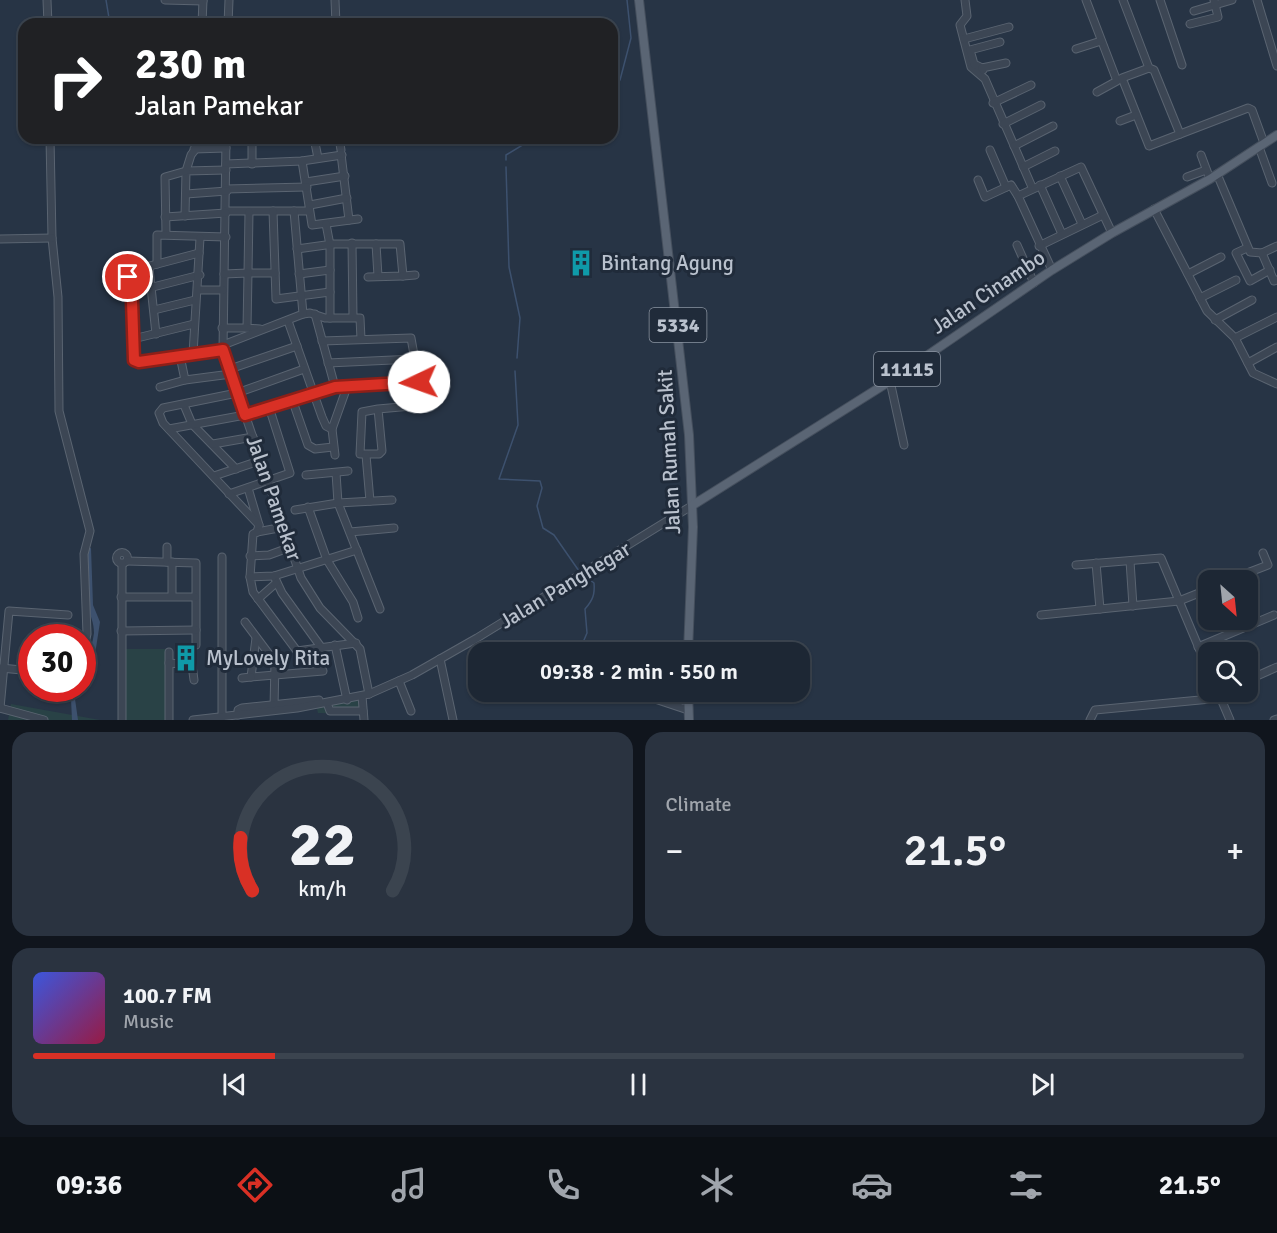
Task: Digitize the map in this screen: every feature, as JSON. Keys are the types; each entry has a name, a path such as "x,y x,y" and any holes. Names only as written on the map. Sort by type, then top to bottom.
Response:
{"main road":[{"name":"Jalan Rumah Sakit","path":"639,0 683,372 693,505 688,642"},
{"name":"Jalan Cinambo","path":"693,505 890,381 1052,270 1277,135"},
{"path":"688,702 689,720"}],"street":[{"path":"47,0 48,18"},
{"path":"165,0 203,0 202,18"},
{"path":"228,18 229,0"},
{"path":"335,0 336,18"},
{"path":"965,0 967,16 960,25 971,68 985,79"},
{"path":"1086,0 1101,41 1149,146 1250,108 1272,183"},
{"path":"1123,0 1149,68 1154,70 1180,134"},
{"path":"1160,0 1182,65"},
{"path":"1194,12 1214,3 1233,0"},
{"path":"1257,0 1277,66"},
{"path":"1190,24 1218,16 1214,3"},
{"path":"964,39 1009,27"},
{"path":"1076,49 1101,41"},
{"path":"1000,42 970,50 974,64 982,68 1006,63"},
{"path":"982,68 993,103 1023,167 1062,234"},
{"path":"1097,92 1119,79 1149,68"},
{"path":"993,103 1031,85"},
{"path":"1003,124 1041,105"},
{"path":"1120,121 1136,115"},
{"path":"1014,146 1053,126"},
{"path":"50,144 52,238 58,297 59,411 90,531 84,554 87,624"},
{"path":"185,216 186,171 194,148 198,144"},
{"name":"Jalan Pamekar","path":"226,144 223,348 306,590 360,648 365,695 364,720"},
{"path":"252,144 252,164"},
{"path":"315,144 318,158"},
{"path":"340,144 349,220"},
{"path":"194,148 226,148"},
{"path":"990,150 1006,187"},
{"path":"1023,167 1055,151"},
{"path":"166,234 165,177 186,171 302,161 341,153"},
{"path":"1201,155 1252,254 1262,253 1277,246"},
{"path":"302,161 312,225 358,219"},
{"path":"1018,195 1082,167 1103,215 1115,231"},
{"path":"1188,177 1211,175"},
{"path":"186,194 306,184 345,176"},
{"path":"1060,176 1082,224"},
{"path":"978,180 985,197 1012,185 1052,270"},
{"path":"165,217 226,212 294,211 348,198"},
{"path":"1155,209 1200,298 1215,320 1235,339 1253,372 1275,382"},
{"path":"273,211 276,299 330,291"},
{"path":"294,211 303,314"},
{"path":"248,328 249,212"},
{"path":"1039,246 1103,215"},
{"path":"327,224 330,244 330,318"},
{"path":"157,264 156,236 166,234 200,238 226,237"},
{"path":"0,239 52,238"},
{"path":"193,354 195,300 200,275 200,238"},
{"path":"297,249 352,243 401,245 403,276"},
{"path":"352,243 353,317"},
{"path":"376,244 378,276"},
{"path":"1017,244 1035,283"},
{"path":"1247,248 1236,253 1250,282 1270,270"},
{"path":"199,253 127,272 134,339 133,357 139,362 223,348 263,329 303,314 330,318 361,318 361,339"},
{"path":"1262,253 1274,281 1277,280"},
{"path":"1188,274 1221,257"},
{"path":"149,268 153,287 156,334"},
{"path":"299,274 330,270"},
{"path":"224,274 275,273"},
{"path":"153,287 200,275"},
{"path":"368,276 415,275"},
{"path":"1200,298 1236,280"},
{"path":"198,290 223,290"},
{"path":"154,310 195,300"},
{"path":"1215,320 1252,300"},
{"path":"315,314 335,387"},
{"path":"1235,339 1277,317"},
{"path":"288,321 326,426 332,429"},
{"path":"134,339 194,324"},
{"path":"222,328 263,329"},
{"path":"322,341 411,338 423,405"},
{"path":"160,387 230,372 297,346"},
{"path":"1248,363 1277,347"},
{"path":"180,356 185,380"},
{"path":"328,363 414,359"},
{"path":"258,529 214,476 160,419 160,412 164,408 237,393 304,369"},
{"path":"890,381 904,445"},
{"path":"169,429 245,415 335,387 419,382"},
{"path":"407,383 408,407"},
{"path":"292,399 308,446 334,451 332,429 347,387"},
{"path":"184,405 192,424 236,469"},
{"path":"378,409 382,451 380,454 366,455 359,452 362,414 365,410 423,405 432,405"},
{"path":"229,494 290,472 270,407"},
{"path":"213,444 253,437"},
{"path":"366,455 370,501"},
{"path":"214,476 262,460"},
{"path":"306,475 348,471"},
{"path":"336,473 338,503 380,609"},
{"path":"248,488 258,529"},
{"path":"296,510 338,503 392,500"},
{"name":"Jalan Panghegar","path":"193,720 224,718 274,708 347,700 399,681 629,547 693,505"},
{"path":"308,507 327,560 353,602 358,618"},
{"path":"284,527 258,529 253,534 250,555 250,587 258,600 297,651 356,643"},
{"path":"350,532 394,528"},
{"path":"167,547 172,597"},
{"path":"250,555 269,555 291,547"},
{"path":"250,577 275,579 357,550"},
{"path":"1255,570 1268,565 1263,553"},
{"path":"222,557 224,718"},
{"path":"1076,565 1161,558 1198,647"},
{"path":"1130,561 1133,606"},
{"path":"122,720 121,597 124,562 196,563 196,645"},
{"path":"1096,563 1100,609"},
{"path":"258,600 275,579"},
{"path":"275,579 321,646"},
{"path":"1041,615 1179,601 1198,593"},
{"path":"121,597 195,597"},
{"path":"44,720 0,708 3,636 8,614 11,610 68,615"},
{"path":"1210,642 1274,615"},
{"path":"245,622 275,662 274,708"},
{"path":"121,631 196,630"},
{"path":"251,677 256,638"},
{"path":"336,645 347,700"},
{"path":"169,652 169,720"},
{"path":"440,658 453,720"},
{"path":"169,663 192,665 194,680"},
{"path":"1258,676 1277,667"},
{"path":"2,668 18,670"},
{"path":"242,678 323,671"},
{"path":"399,681 411,711"},
{"path":"1090,720 1095,710 1198,696"},
{"path":"330,701 330,711 363,711"},
{"path":"664,702 688,710"},
{"path":"1223,702 1230,720"}],"green space":[{"path":"121,649 170,649 168,720 121,720"},
{"path":"361,697 362,714 318,713 316,705"},
{"path":"11,704 100,720 8,720"}],"water":[{"path":"91,548 93,605 100,622 96,648 96,624 93,624 88,606 86,549"},
{"path":"71,702 75,702 78,720 72,720"}],"waterway":[{"path":"106,0 109,18"},
{"path":"618,84 631,38 627,0"},
{"path":"506,160 506,155 524,144"},
{"path":"506,167 509,267 520,318 517,358"},
{"path":"515,371 518,425 499,479 540,481 542,488 537,506 543,528 554,535 579,571"},
{"path":"584,640 587,633 585,609 593,597 594,587 594,583 585,576"},
{"path":"507,624 587,576"},
{"path":"489,634 498,629"}],"place":[{"name":"Bintang Agung","path":"581,263"},
{"name":"MyLovely Rita","path":"186,658"}],"route":[{"path":"128,277 132,301 134,360 139,362 223,350 245,415 335,387 419,382"}]}
